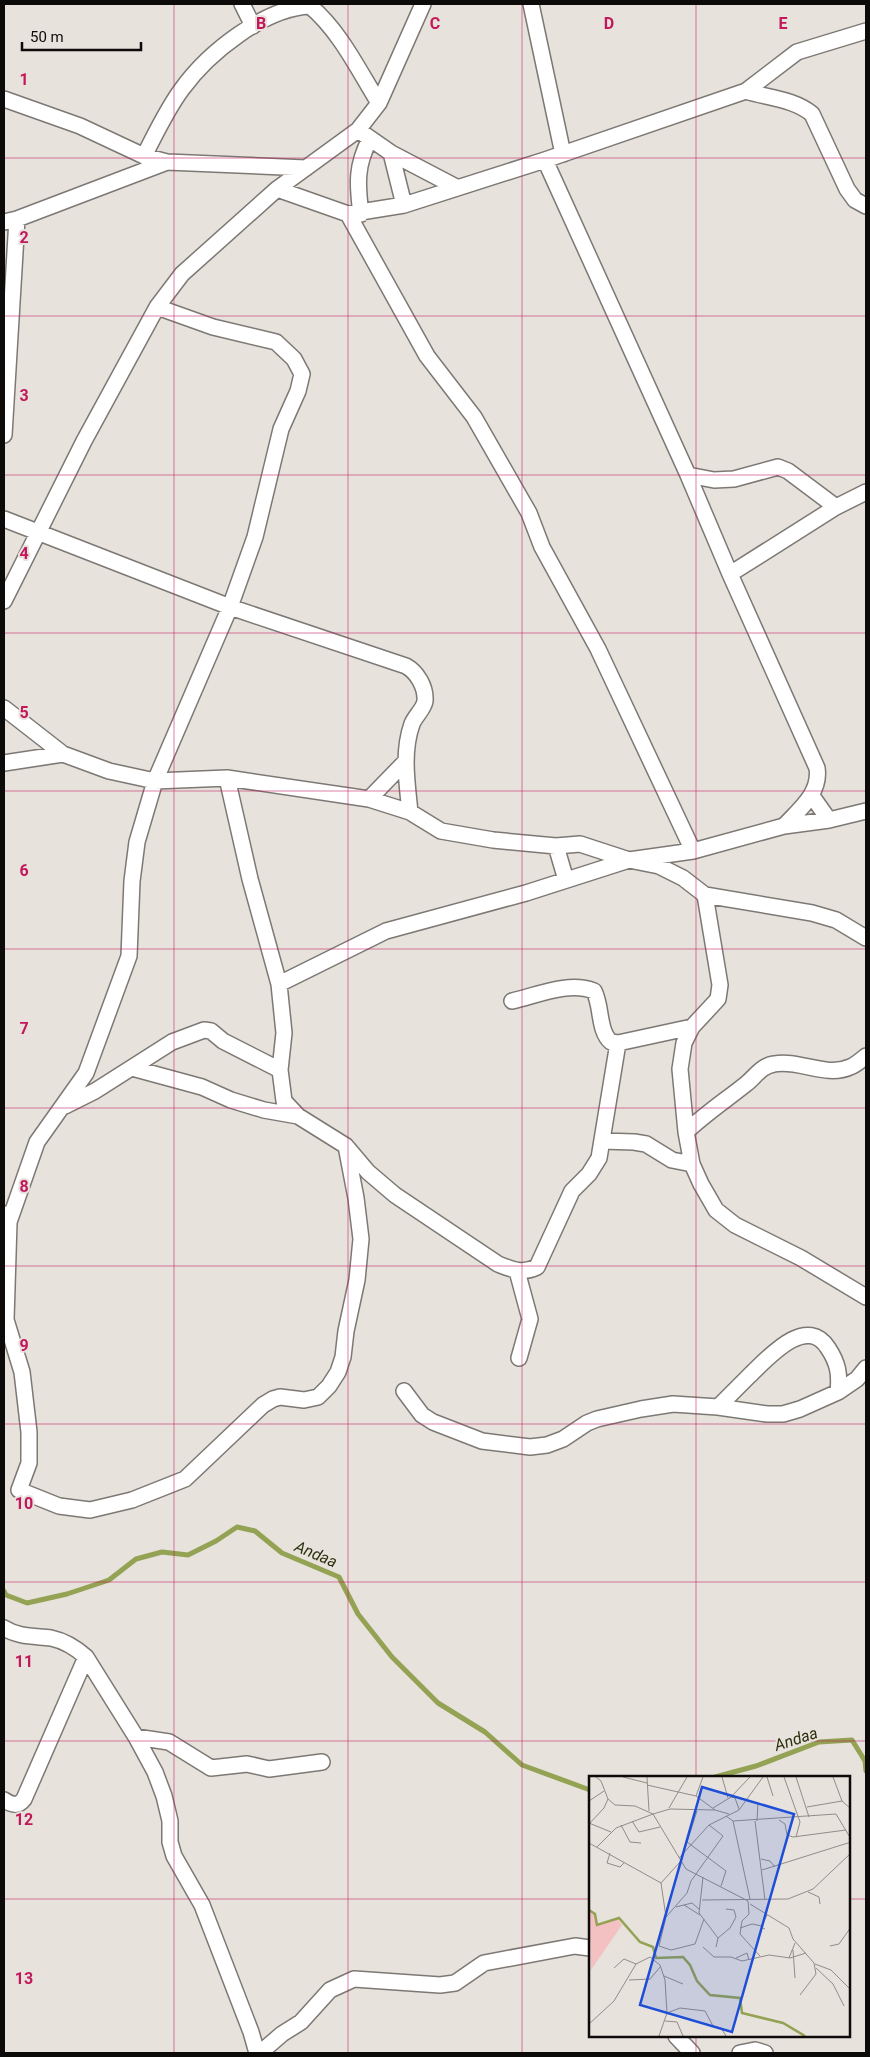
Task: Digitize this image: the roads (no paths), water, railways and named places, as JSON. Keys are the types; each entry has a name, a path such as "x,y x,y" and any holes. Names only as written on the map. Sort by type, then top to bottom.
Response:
{"street":[{"path":"242,4 253,26"},
{"path":"427,4 364,134 358,169 358,193 355,214 427,356 474,418 529,513 542,547 598,649 693,851"},
{"path":"531,4 563,154"},
{"path":"144,156 182,89 210,58 278,8 310,6 315,10 339,40 379,103"},
{"path":"277,189 355,214 404,205 563,154 746,91 797,52 866,31"},
{"path":"746,91 792,102 804,107 812,114 847,189 855,200 866,206"},
{"path":"4,99 80,126 144,156 166,162 306,168"},
{"path":"364,134 391,153 456,188"},
{"path":"4,601 37,533 157,308 182,274 277,189 306,168 364,134"},
{"path":"391,153 404,205"},
{"path":"545,160 688,475 817,768 819,777 812,796 784,826"},
{"path":"4,435 10,221 166,162"},
{"path":"157,308 213,327 276,342 294,358 302,374 298,391 280,429 255,537 230,607 155,781 137,842 132,881 129,956 86,1073 37,1142 6,1216 6,1320 22,1372 28,1432 29,1463 18,1490 59,1506 90,1510 132,1500 185,1479 263,1405 280,1397 304,1400 318,1397 329,1386 338,1372 343,1357 346,1331 357,1280 362,1239 346,1146"},
{"path":"688,475 714,480 734,479 778,467 788,471 836,508"},
{"path":"730,574 836,508 866,492"},
{"path":"4,519 230,607 406,666 415,671 425,703 412,724 405,762 410,812"},
{"path":"4,708 64,754 109,771 155,781 228,778 369,799 410,812 441,831 493,840 556,846 580,844 629,860 659,866 683,878 705,895 812,913 836,920 866,938"},
{"path":"4,763 64,754"},
{"path":"369,799 405,762"},
{"path":"228,778 250,879 279,984 284,1033 280,1070 284,1101 298,1116 346,1146 368,1172 395,1195 498,1264 517,1271 526,1272 537,1267 572,1191 589,1174 599,1158 618,1043"},
{"path":"812,796 829,820"},
{"path":"279,984 386,931 455,913 629,860 693,851 784,826 829,820 866,811"},
{"path":"556,846 566,880"},
{"path":"705,895 720,994 718,999 692,1026 684,1044 680,1068 686,1132 692,1164 700,1184 716,1210 736,1225 801,1258 866,1297"},
{"path":"512,1001 572,987 585,987 594,991 598,999 607,1039 618,1043 692,1026"},
{"path":"62,1108 132,1068 172,1042 204,1030 280,1070"},
{"path":"686,1132 716,1106 748,1083 759,1070 772,1064 789,1063 831,1071 851,1067 866,1056"},
{"path":"866,1056 866,1068"},
{"path":"132,1068 202,1087 231,1100 264,1110 298,1116"},
{"path":"602,1141 646,1144 672,1160 692,1164"},
{"path":"517,1271 530,1319 519,1358"},
{"path":"718,1407 779,1346 793,1339 806,1336 815,1336 826,1344 836,1360 840,1375 838,1392"},
{"path":"404,1391 422,1415 433,1422 482,1441 530,1447 547,1445 562,1439 587,1423 632,1411 674,1404 783,1414 800,1409 838,1392 857,1379 866,1368"},
{"path":"4,1628 10,1632 26,1636 52,1638 70,1644 86,1657 136,1737 155,1772 164,1796 170,1821 170,1842 174,1856 202,1905 258,2053 301,2022 330,1990 354,1979 440,1985 455,1983 484,1963 575,1946 589,1948"},
{"path":"4,1800 16,1805 20,1804 24,1799 86,1657"},
{"path":"136,1737 169,1742 211,1768 247,1764 268,1769 322,1762"},
{"path":"677,2037 692,2053"},
{"path":"740,2053 755,2050 765,2053"}],"waterway":[{"name":"Andaa","path":"4,1591 6,1595 27,1603 67,1594 109,1580 136,1559 162,1552 188,1555 216,1541 237,1527 255,1531 282,1553 339,1577 358,1614 392,1657 438,1703 485,1732 522,1765 589,1790"},
{"name":"Andaa","path":"719,1776 756,1766 819,1742 852,1740 865,1761 866,1771"}]}
